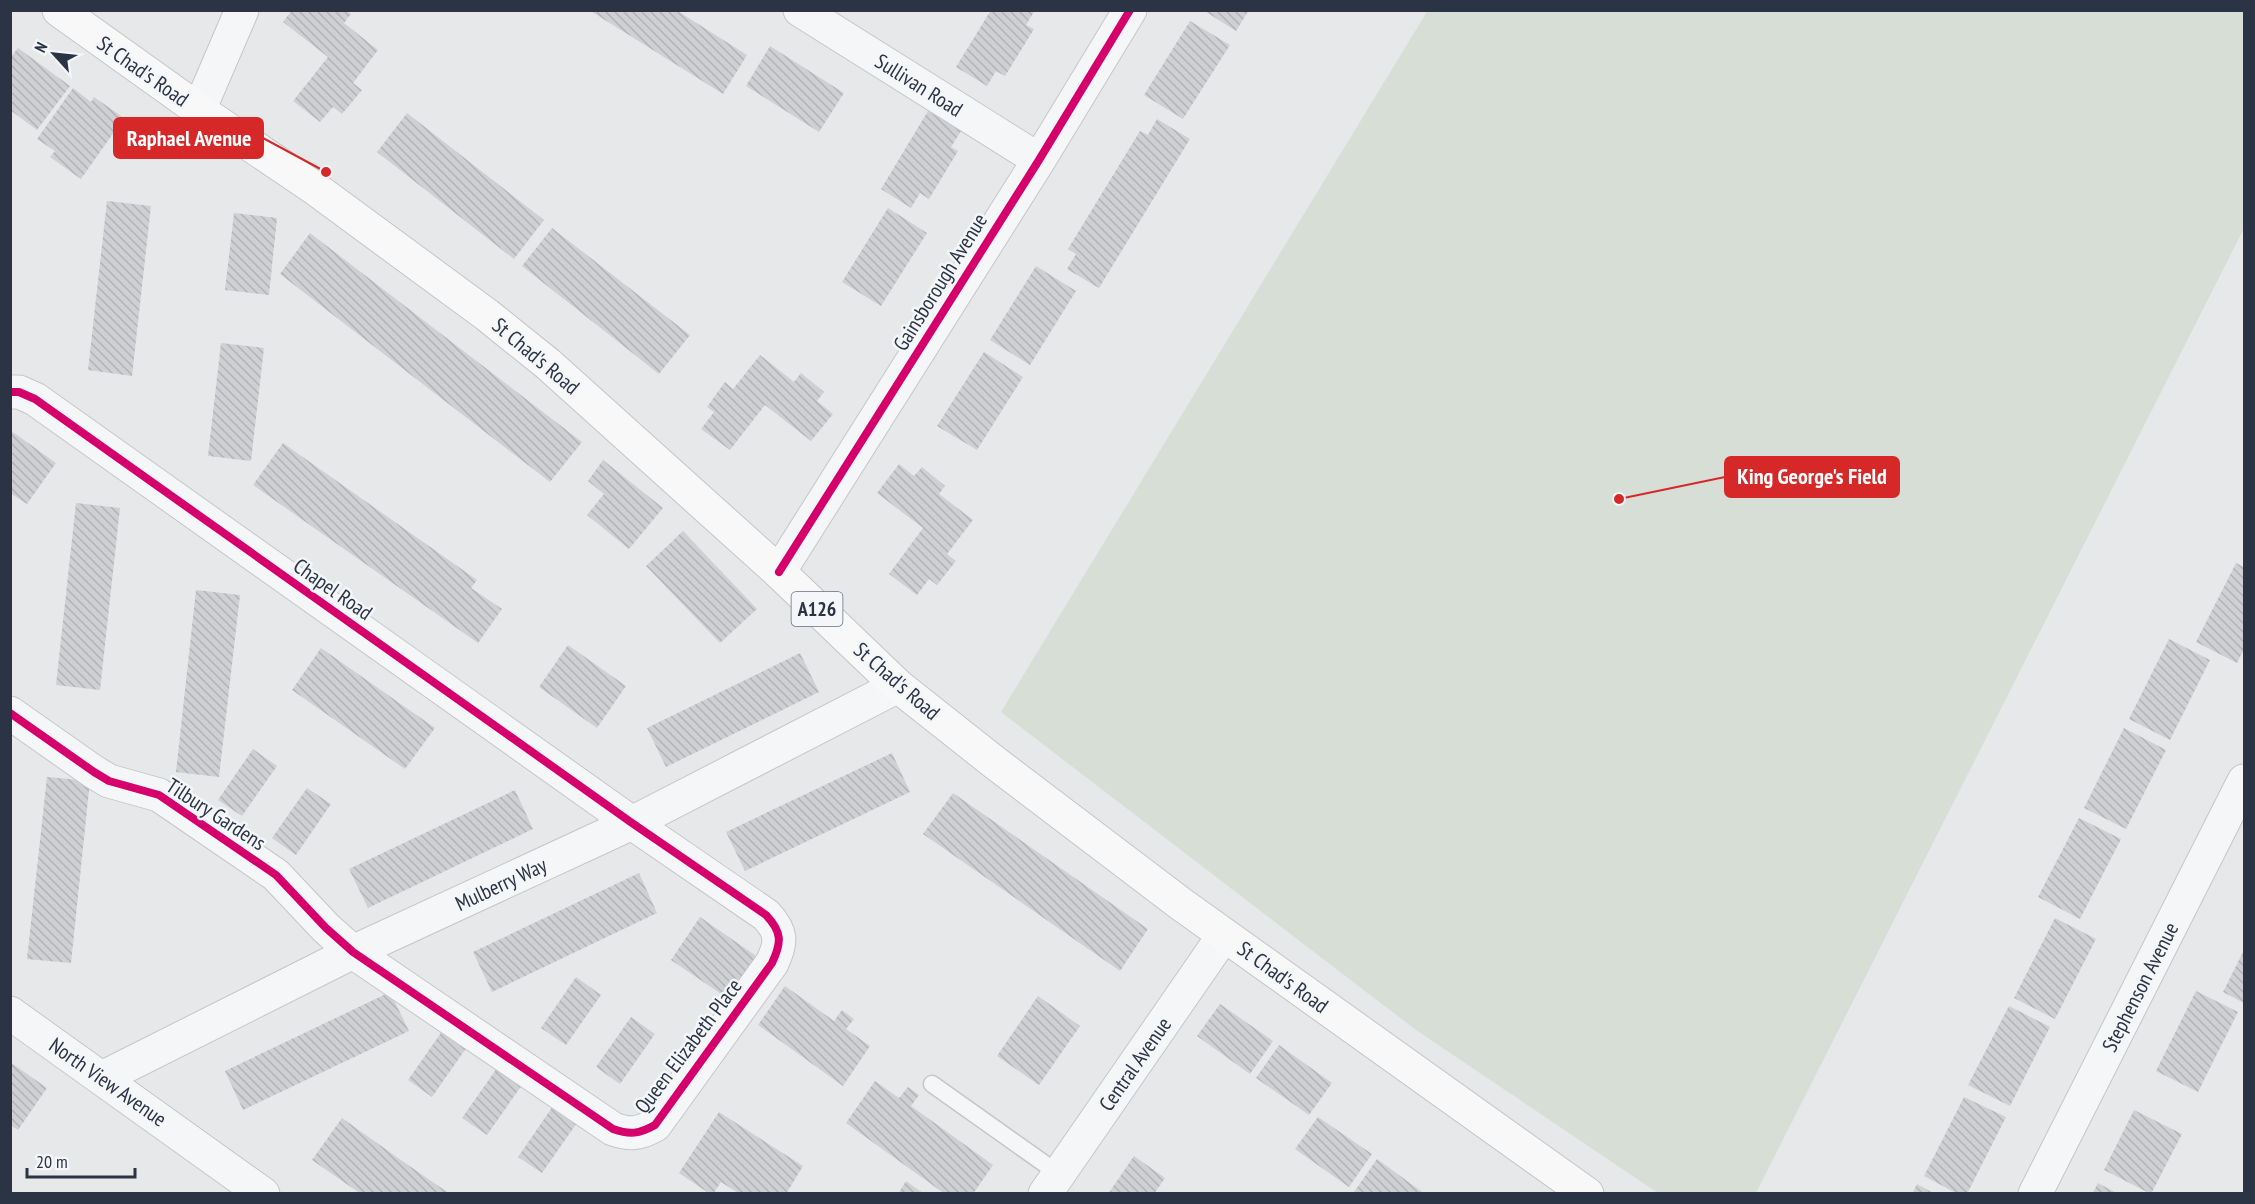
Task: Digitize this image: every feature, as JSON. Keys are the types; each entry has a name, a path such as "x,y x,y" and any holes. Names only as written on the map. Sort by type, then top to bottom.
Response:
{"main road":[{"name":"St Chad's Road","path":"59,10 199,111 313,187 487,315 548,364 779,572 898,686 1013,776 1181,904 1587,1194"}],"street":[{"path":"199,111 242,10"},
{"name":"Sullivan Road","path":"800,10 1039,160"},
{"name":"Gainsborough Avenue","path":"779,572 1039,160 1130,10"},
{"name":"Chapel Road","path":"10,392 35,399 632,823"},
{"name":"Mulberry Way","path":"102,1078 354,952 632,823 898,686"},
{"name":"Tilbury Gardens","path":"10,713 94,772 109,780 159,795 276,875 326,928 354,952"},
{"name":"Stephenson Avenue","path":"2035,1194 2244,780"},
{"name":"Queen Elizabeth Place","path":"354,952 613,1129 639,1134 655,1125 772,963 779,948 779,936 775,925 766,915 632,823"},
{"name":"Central Avenue","path":"1052,1184 1224,935"},
{"name":"North View Avenue","path":"10,1014 263,1194"}],"lane":[{"path":"932,1084 1052,1184"}],"shaded area":[{"path":"1428,10 2244,11 2244,228 1756,1193 1658,1193 1416,1030 1001,712"}],"building":[{"path":"292,10 346,10 351,14 344,23 378,50 353,83 362,90 342,114 333,107 320,122 293,101 328,57 283,22"},
{"path":"589,10 676,10 747,55 723,94"},
{"path":"991,10 1035,10 1026,25 1034,29 1005,76 996,71 987,86 956,67"},
{"path":"1203,10 1249,10 1236,31"},
{"path":"1190,21 1230,45 1183,119 1144,95"},
{"path":"770,46 844,93 819,132 746,86"},
{"path":"18,48 70,86 37,130 10,110 10,58"},
{"path":"73,88 91,102 94,97 124,118 81,179 50,157 55,151 37,139"},
{"path":"928,111 961,131 951,147 958,151 929,199 920,193 911,208 881,189"},
{"path":"407,113 544,220 514,259 377,152"},
{"path":"1157,119 1190,139 1099,288 1067,269 1076,254 1068,249 1140,131 1148,135"},
{"path":"107,201 151,206 132,376 88,370"},
{"path":"888,208 927,233 881,306 842,282"},
{"path":"234,213 277,218 269,295 225,290"},
{"path":"552,228 690,335 659,374 522,266"},
{"path":"310,233 582,442 550,482 280,274"},
{"path":"1036,266 1076,291 1030,365 990,340"},
{"path":"221,343 264,348 251,461 208,456"},
{"path":"984,352 1023,377 977,450 937,426"},
{"path":"760,355 794,382 801,373 824,392 817,401 833,414 811,441 765,405 730,450 701,429 714,412 707,407 725,382 733,389"},
{"path":"10,430 56,463 27,504 10,493"},
{"path":"283,443 477,580 471,588 502,609 478,643 253,485"},
{"path":"603,460 663,508 629,549 587,515 604,494 588,481"},
{"path":"899,464 914,476 922,467 945,486 939,494 973,520 947,554 956,561 937,585 929,579 917,595 889,574 923,528 877,493"},
{"path":"76,503 120,508 100,690 56,685"},
{"path":"683,531 757,609 720,643 646,566"},
{"path":"2236,563 2244,567 2244,649 2237,663 2196,642"},
{"path":"196,590 240,595 219,777 176,772"},
{"path":"2169,639 2210,660 2170,740 2129,719"},
{"path":"568,645 626,686 597,728 539,687"},
{"path":"321,648 435,728 405,769 292,690"},
{"path":"800,653 819,692 666,767 647,728"},
{"path":"2124,728 2166,750 2126,829 2084,808"},
{"path":"253,749 277,766 242,816 218,800"},
{"path":"892,753 910,792 745,871 726,832"},
{"path":"47,777 90,781 71,963 27,959"},
{"path":"307,788 331,804 296,855 272,838"},
{"path":"515,790 533,829 368,908 349,869"},
{"path":"953,793 1148,929 1120,971 923,834"},
{"path":"2079,818 2121,839 2080,919 2038,897"},
{"path":"639,873 657,913 492,992 473,952"},
{"path":"700,917 759,958 730,1000 671,960"},
{"path":"2055,918 2096,939 2055,1019 2014,998"},
{"path":"2244,950 2244,1003 2223,992"},
{"path":"576,977 601,995 566,1045 541,1028"},
{"path":"785,986 834,1021 842,1010 854,1019 846,1029 870,1046 843,1086 758,1025"},
{"path":"2196,991 2238,1012 2198,1092 2156,1071"},
{"path":"390,992 409,1031 243,1110 225,1071"},
{"path":"1038,996 1080,1026 1039,1085 997,1056"},
{"path":"1220,1004 1273,1041 1250,1074 1197,1036"},
{"path":"2009,1006 2050,1027 2010,1106 1968,1085"},
{"path":"631,1017 655,1034 620,1084 596,1067"},
{"path":"443,1030 467,1047 432,1097 408,1080"},
{"path":"1279,1045 1332,1083 1309,1115 1256,1078"},
{"path":"10,1062 47,1088 18,1130 10,1125"},
{"path":"497,1068 522,1085 487,1135 462,1118"},
{"path":"875,1081 899,1098 908,1087 919,1095 911,1106 993,1165 973,1194 945,1194 846,1123"},
{"path":"1964,1097 2006,1117 1967,1194 1958,1194 1924,1176"},
{"path":"553,1106 577,1123 542,1173 518,1157"},
{"path":"2134,1110 2182,1134 2151,1194 2104,1170"},
{"path":"719,1112 803,1166 786,1194 740,1194 721,1182 713,1194 710,1194 679,1173"},
{"path":"1318,1117 1372,1154 1349,1187 1295,1149"},
{"path":"342,1118 450,1194 361,1194 312,1160"},
{"path":"1134,1156 1165,1178 1154,1194 1108,1194"},
{"path":"1377,1159 1425,1194 1356,1194 1354,1192"},
{"path":"906,1181 924,1194 898,1194"},
{"path":"2098,1183 2118,1194 2092,1194"},
{"path":"1917,1184 1935,1194 1912,1194"}],"cycle path":[{"path":"779,572 1039,160 1130,10"},
{"path":"10,392 19,392 35,399 632,823 766,915 778,932 778,949 772,963 655,1125 634,1133 619,1131 353,952 326,928 276,875 159,795 109,781 10,713"}],"place":[{"name":"Raphael Avenue","path":"326,172"},
{"name":"King George's Field","path":"1619,499"}]}
